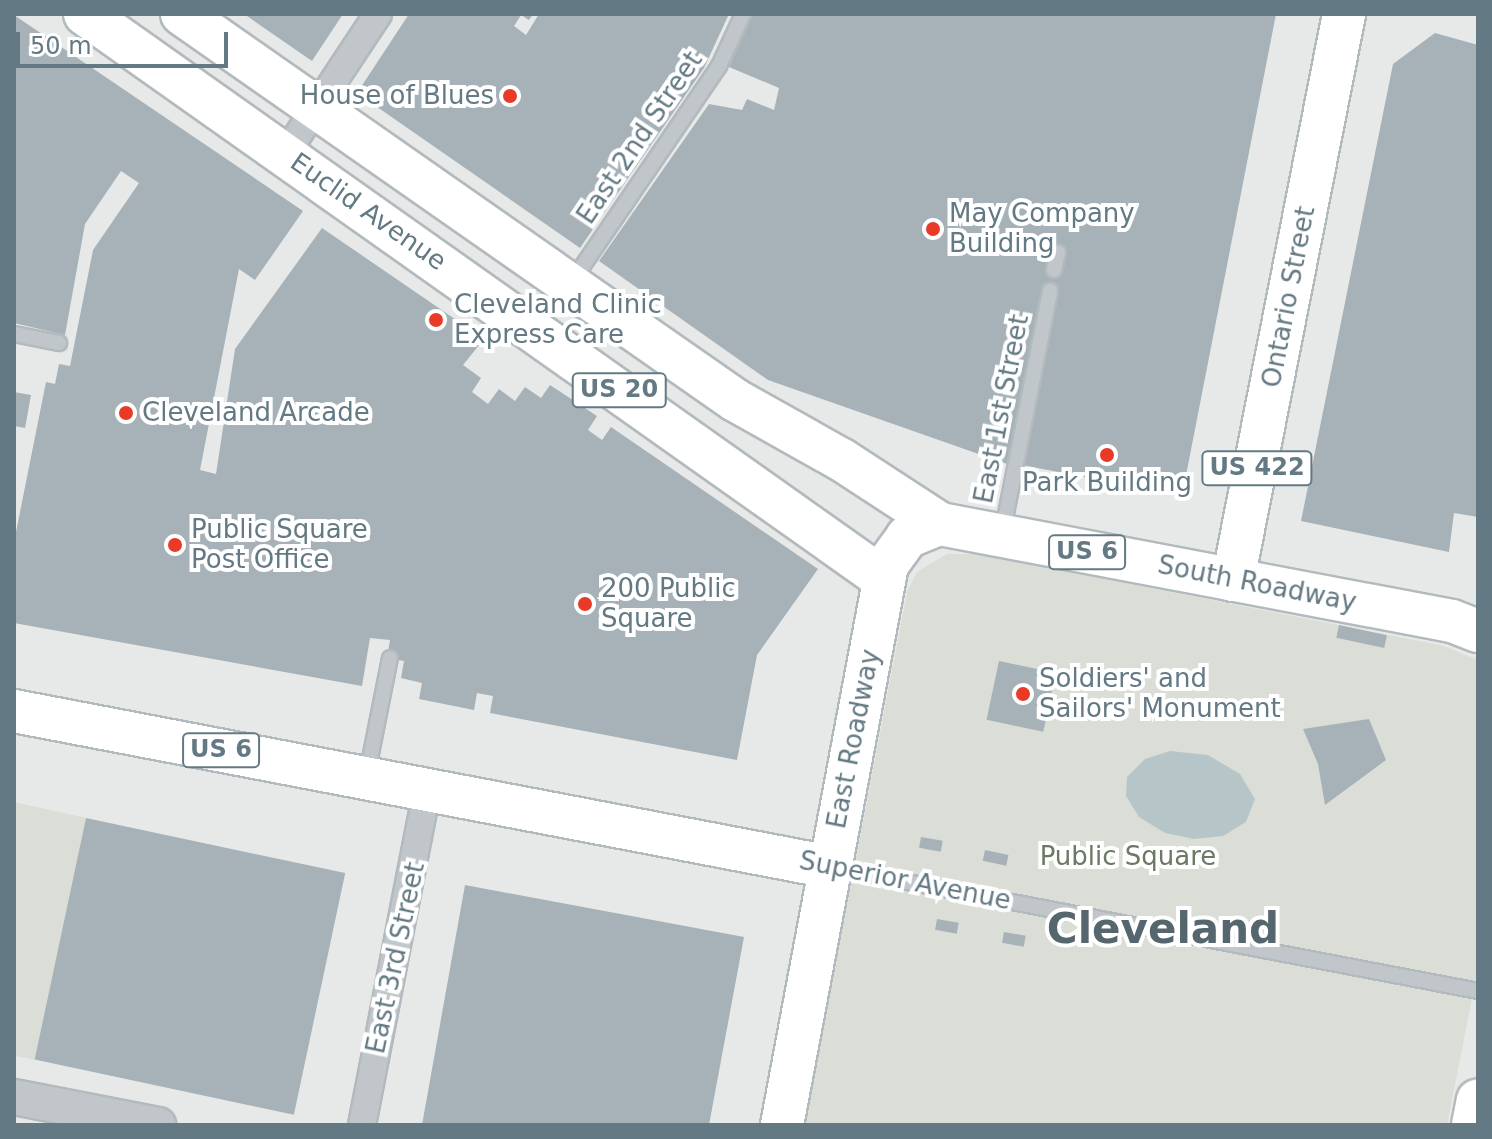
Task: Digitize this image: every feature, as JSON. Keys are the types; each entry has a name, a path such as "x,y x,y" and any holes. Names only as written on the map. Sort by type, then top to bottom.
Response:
{"main road":[{"name":"Euclid Avenue","path":"85,14 286,153 884,579"},
{"name":"US 20","path":"182,14 735,400 842,460 940,524"},
{"name":"Ontario Street","path":"1233,580 1344,14"},
{"name":"South Roadway","path":"940,524 1478,631"},
{"name":"East Roadway","path":"782,1125 884,579 899,544 940,524"},
{"name":"US 6","path":"14,711 427,790"},
{"name":"Superior Avenue","path":"427,790 830,867"},
{"path":"1473,1125 1478,1100"}],"street":[{"path":"286,153 378,14"},
{"name":"East 3rd Street","path":"362,1125 427,790"},
{"path":"14,1097 158,1125"}],"lane":[{"name":"East 2nd Street","path":"570,285 719,66 743,14"},
{"path":"1054,270 1058,252"},
{"name":"East 1st Street","path":"1001,536 1050,291"},
{"path":"14,334 59,343"},
{"path":"367,778 390,658"},
{"name":"Superior Avenue","path":"830,867 1478,991"}],"shaded area":[{"path":"14,14 1478,14 1478,1125 14,1125"},
{"path":"1170,751 1208,755 1240,774 1255,799 1246,822 1223,836 1194,839 1165,833 1139,817 1126,796 1127,777 1145,759"}],"green space":[{"name":"Public Square","path":"947,554 980,554 1444,646 1478,660 1478,968 1447,1125 805,1125 907,592 917,572"},
{"path":"14,802 86,818 38,1060 14,1056"}],"building":[{"path":"244,14 343,14 312,61"},
{"path":"409,14 533,14 529,20 521,15 514,26 526,35 539,14 729,14 704,68 580,248 357,93"},
{"path":"753,14 1276,14 1182,496 1022,465 1057,292 1042,289 1007,464 768,380 599,261 709,104 742,110 747,99 774,110 779,88 729,67","holes":["1051,249 1064,254 1061,271 1047,268"]},
{"path":"14,15 303,211 255,280 239,269 200,470 216,474 235,349 322,228 484,339 463,365 481,378 472,392 488,404 499,389 515,401 525,387 541,398 550,385 597,416 588,430 602,440 611,427 818,569 757,655 737,760 490,713 493,696 477,693 474,710 419,699 422,683 401,678 404,661 387,658 390,640 370,638 362,686 14,623 14,542 46,382 55,384 59,364 70,366 93,250 139,183 121,171 85,224 65,335 14,323"},
{"path":"1435,33 1478,45 1478,517 1454,513 1449,552 1301,521 1393,64"},
{"path":"14,392 31,395 25,428 14,426"},
{"path":"1339,625 1387,635 1384,648 1336,638"},
{"path":"999,661 1056,673 1043,732 987,720"},
{"path":"1369,719 1386,760 1325,805 1318,764 1303,729"},
{"path":"86,818 345,873 294,1115 35,1060"},
{"path":"921,837 943,841 941,852 919,848"},
{"path":"985,850 1008,855 1006,866 983,861"},
{"path":"465,885 744,937 709,1125 422,1125"},
{"path":"937,919 959,923 957,934 935,930"},
{"path":"1004,932 1026,936 1024,947 1002,943"}],"place":[{"name":"House of Blues","path":"510,96"},
{"name":"May Company Building","path":"933,229"},
{"name":"Cleveland Clinic Express Care","path":"436,320"},
{"name":"Cleveland Arcade","path":"126,413"},
{"name":"Park Building","path":"1107,455"},
{"name":"Public Square Post Office","path":"175,545"},
{"name":"200 Public Square","path":"585,604"},
{"name":"Soldiers' and Sailors' Monument","path":"1023,694"}],"district":[{"name":"Cleveland","path":"1163,929"}]}
